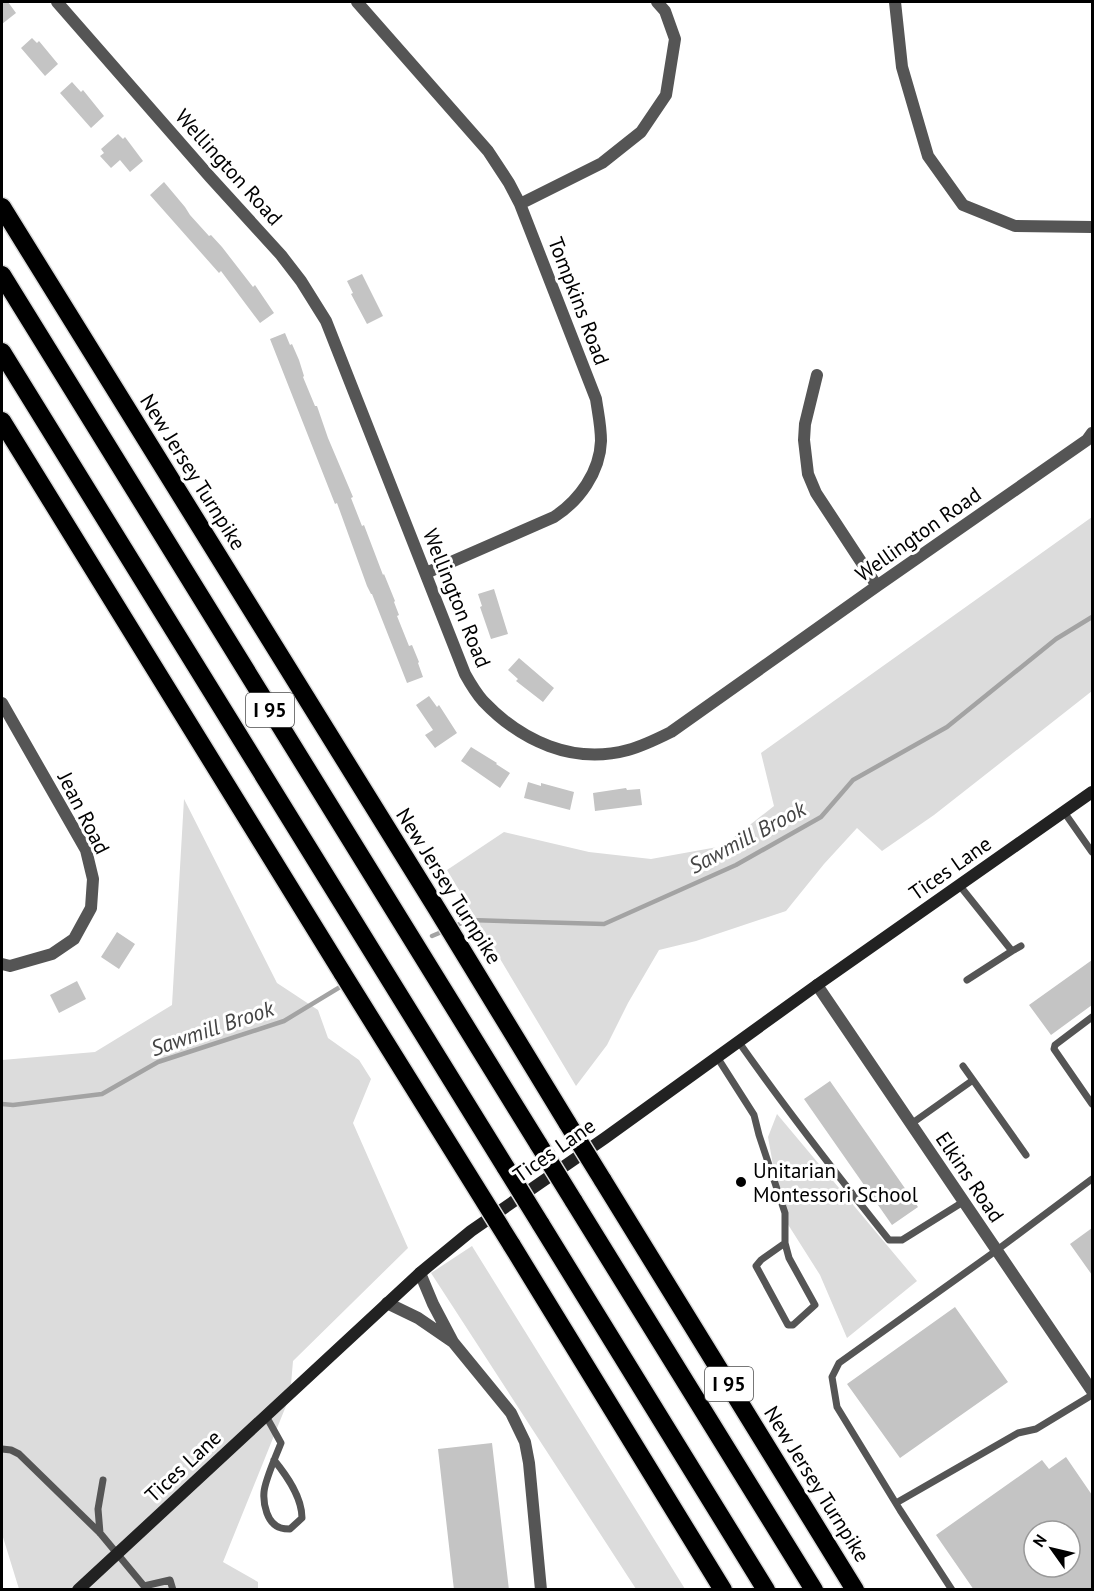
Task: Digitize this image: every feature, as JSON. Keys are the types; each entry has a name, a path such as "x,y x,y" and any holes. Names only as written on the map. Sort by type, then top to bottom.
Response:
{"highway":[{"name":"New Jersey Turnpike","path":"2,207 855,1590"},
{"name":"I 95","path":"2,275 813,1590"},
{"name":"I 95","path":"2,352 766,1590"},
{"path":"2,421 723,1590"}],"street":[{"name":"Wellington Road","path":"57,2 281,255 301,281 326,321 465,674 482,699 505,721 529,738 584,755 629,750 655,741 1087,440 1092,433"},
{"name":"Tompkins Road","path":"357,2 488,151 510,183 596,399 600,432 601,443 598,459 583,491 567,509 554,517 426,573"},
{"path":"520,204 602,163 641,132 654,113 666,95 675,39 665,11 657,2"},
{"path":"895,2 902,67 928,156 963,206 1015,226 1092,227"},
{"path":"817,375 805,424 804,441 808,474 816,493 877,586"},
{"name":"Jean Road","path":"2,703 86,850 93,879 92,908 74,939 51,954 10,966 2,964"},
{"name":"Tices Lane","path":"78,1590 387,1303 471,1230 605,1138 738,1041 1092,792"},
{"name":"Elkins Road","path":"817,985 1092,1393"},
{"path":"420,1273 453,1342 511,1413 525,1442 541,1590"},
{"path":"387,1303 418,1318 453,1342"}],"lane":[{"path":"1064,812 1092,852"},
{"path":"960,886 1012,951"},
{"path":"967,981 1021,946"},
{"path":"1092,1017 1055,1045 1054,1049 1092,1104"},
{"path":"738,1041 839,1177 890,1240 902,1240 963,1202"},
{"path":"717,1057 754,1114 785,1214 785,1243 789,1258 815,1305 793,1325 788,1325 756,1266 785,1243"},
{"path":"963,1066 1026,1155"},
{"path":"911,1124 973,1080"},
{"path":"952,1590 837,1407 832,1377 838,1363 1092,1179"},
{"path":"896,1503 1018,1433 1036,1429 1092,1393"},
{"path":"266,1416 281,1443 274,1460 264,1491 268,1515 272,1522 280,1528 290,1529 302,1518 302,1509 286,1476 274,1460"},
{"path":"2,1449 20,1454 100,1533 143,1588 170,1580 173,1590"},
{"path":"100,1533 98,1509 103,1480"}],"shaded area":[{"path":"1092,517 1092,691 934,815 882,851 857,828 786,911 696,941 659,950 607,1045 576,1086 447,870 504,832 589,852 651,859 723,846 774,806 761,753"},
{"path":"184,799 277,983 318,1010 328,1038 359,1060 371,1079 353,1123 408,1248 293,1361 290,1396 223,1562 258,1582 258,1589 19,1589 2,1534 2,1060 95,1052 172,1005"},
{"path":"777,1114 917,1281 847,1338 820,1275 782,1215 768,1137"},
{"path":"472,1246 685,1589 636,1589 431,1273"}],"building":[{"path":"2,2 8,2 16,13 2,24"},
{"path":"32,38 37,43 39,41 58,64 45,76 21,48"},
{"path":"72,82 81,92 83,90 104,116 91,128 60,93"},
{"path":"118,134 123,139 125,137 143,161 130,172 120,160 111,168 100,156 104,153 101,149"},
{"path":"164,182 190,215 222,247 253,287 255,285 274,313 260,323 221,271 219,273 150,195"},
{"path":"362,274 383,316 367,324 351,294 353,293 347,281"},
{"path":"285,333 299,360 303,377 315,406 317,406 362,526 364,525 395,601 399,615 397,616 409,646 412,645 419,662 423,677 407,683 270,339"},
{"path":"494,589 508,634 491,639 478,594"},
{"path":"519,658 554,688 543,702 516,681 518,679 508,670"},
{"path":"429,696 437,707 439,705 457,733 435,748 425,735 433,730 416,705"},
{"path":"471,747 510,773 500,788 461,761"},
{"path":"528,782 574,792 570,810 524,798"},
{"path":"626,788 627,790 640,789 642,805 595,811 593,793"},
{"path":"117,932 135,944 119,969 101,957"},
{"path":"1092,960 1092,1005 1051,1035 1029,1005"},
{"path":"77,981 86,999 59,1013 50,995"},
{"path":"830,1081 918,1207 892,1225 804,1099"},
{"path":"1092,1228 1092,1275 1070,1244"},
{"path":"955,1307 1008,1382 900,1458 847,1384"},
{"path":"492,1443 509,1590 454,1590 438,1449"},
{"path":"1066,1457 1092,1495 1092,1590 974,1590 936,1535 1042,1460 1049,1469"}],"waterway":[{"name":"Sawmill Brook","path":"452,927 470,920 604,924 736,865 821,817 853,780 947,727 1056,639 1092,617"},
{"name":"Sawmill Brook","path":"432,936 444,931"},
{"name":"Sawmill Brook","path":"2,1104 13,1105 102,1094 158,1062 284,1021 345,984"}],"place":[{"name":"Unitarian Montessori School","path":"741,1182"}]}
